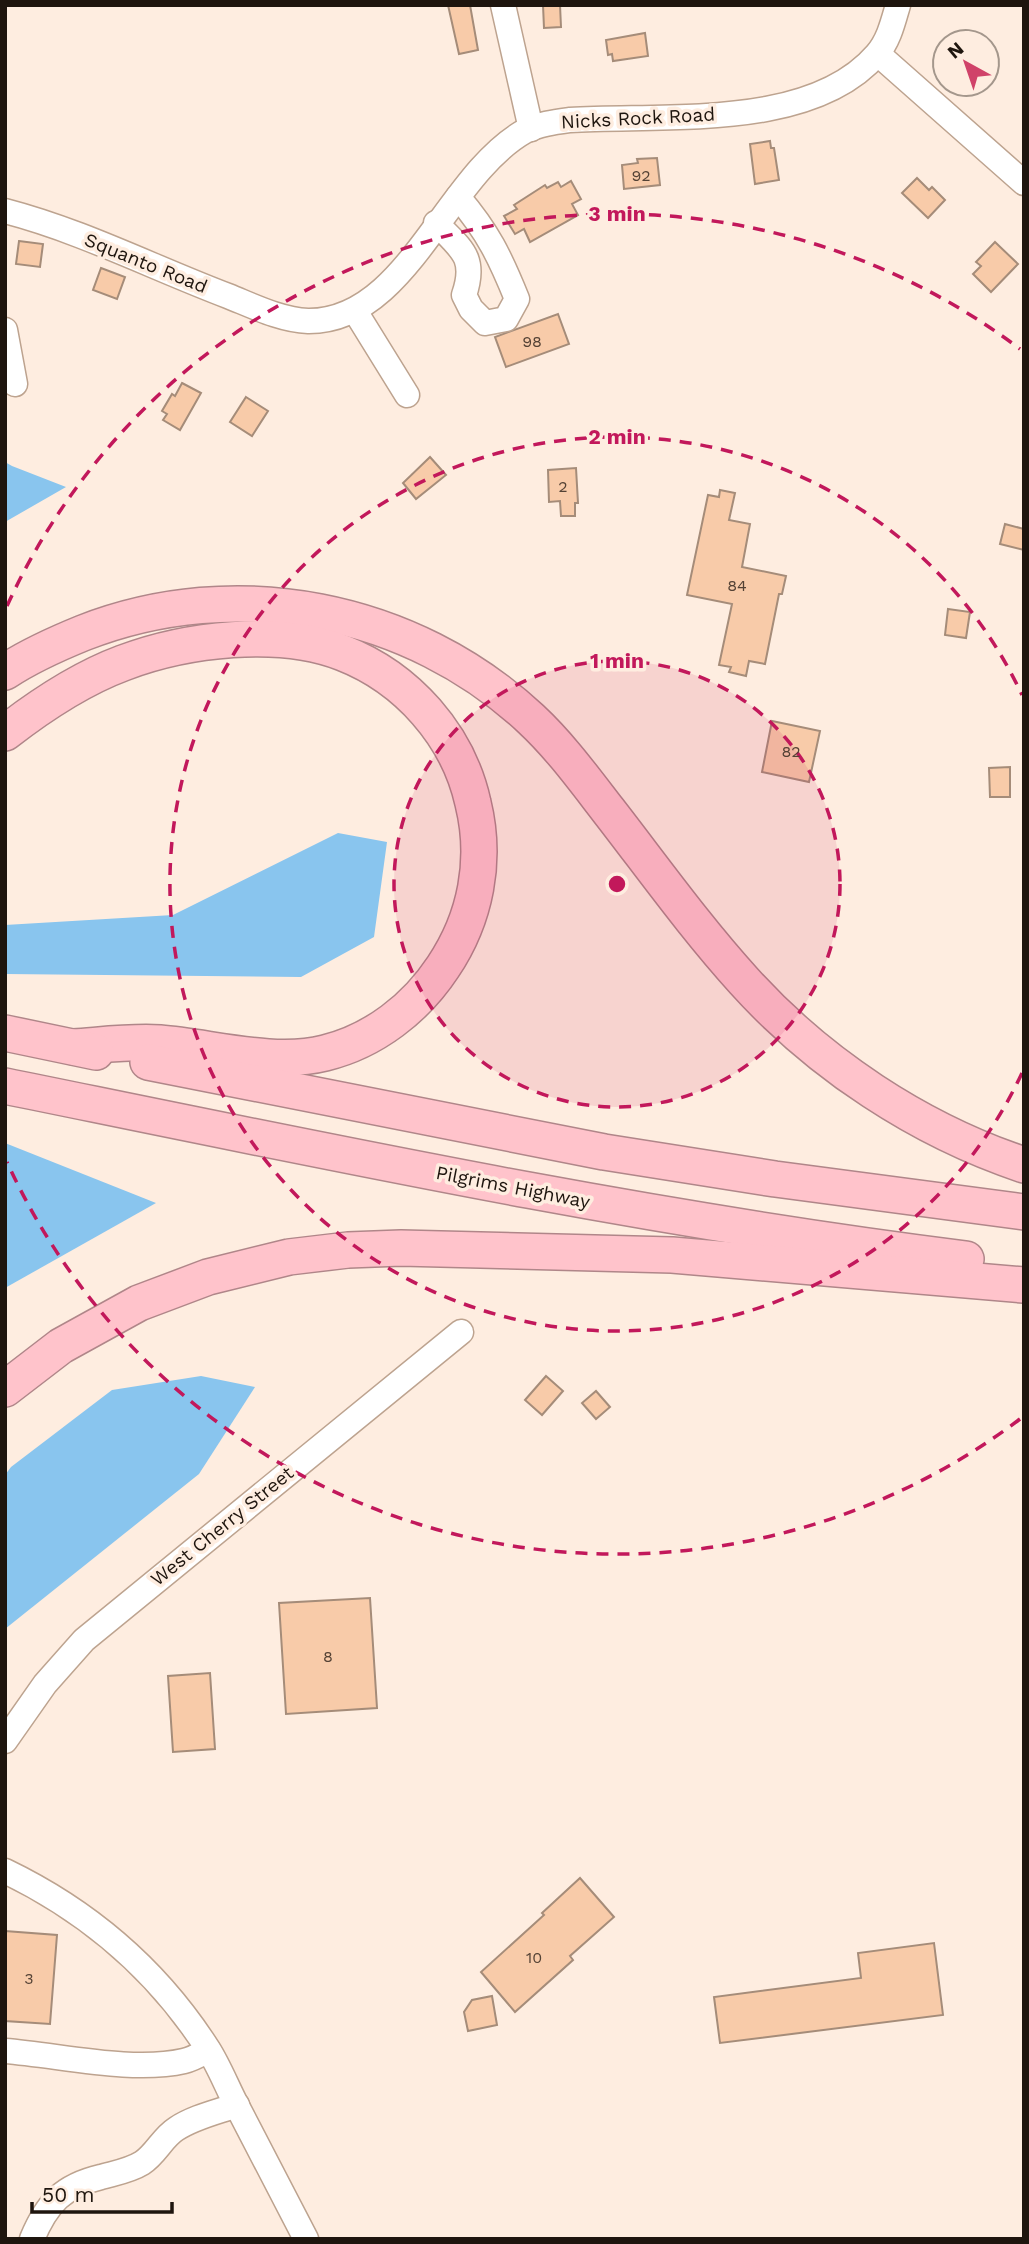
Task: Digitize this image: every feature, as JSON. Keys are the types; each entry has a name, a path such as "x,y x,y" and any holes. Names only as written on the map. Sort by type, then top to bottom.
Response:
{"highway":[{"path":"5,672 59,643 107,624 154,611 198,605 279,605 326,612 400,634 432,650 500,692 542,730 567,758 678,902 745,982 788,1024 835,1063 912,1115 961,1141 1024,1166"},
{"path":"5,733 55,697 124,662 204,643 271,639 304,643 341,652 366,663 414,698 450,743 464,771 477,820 480,858 478,882 471,909 452,955 426,991 388,1024 363,1038 324,1053 301,1056 274,1056 157,1042 74,1047"},
{"path":"5,1033 399,1114 604,1152 775,1179 1024,1212"},
{"name":"Pilgrims Highway","path":"5,1086 612,1206 772,1232 1024,1266"},
{"path":"5,1389 61,1346 139,1303 208,1277 289,1257 348,1250 401,1248 541,1254 672,1255 1024,1285"}],"street":[{"path":"503,5 531,129"},
{"name":"Nicks Rock Road","path":"286,317 308,321 340,316 355,311 373,298 403,269 436,223 490,159 531,129 545,123 570,120 756,112 804,100 841,85 878,54 888,38 898,5"},
{"path":"878,54 1024,183"},
{"path":"436,223 467,256 470,276 464,295 471,309 485,323 506,319 517,299 480,222 458,197"},
{"name":"Squanto Road","path":"5,211 53,226 286,317"},
{"path":"467,256 492,244"},
{"path":"355,311 407,395"},
{"path":"5,330 15,384"},
{"name":"West Cherry Street","path":"5,1741 53,1674 84,1640 461,1332"},
{"path":"5,1871 43,1890 82,1915 119,1945 175,2003 208,2050 306,2239"},
{"path":"5,2051 107,2062 158,2064 185,2061 208,2050"},
{"path":"32,2239 47,2207 72,2187 128,2170 145,2161 175,2129 231,2094"}],"water":[{"path":"5,462 12,466 66,487 5,522"},
{"path":"338,833 387,842 374,937 301,977 5,974 5,925 173,915"},
{"path":"5,1143 156,1203 5,1288"},
{"path":"201,1376 255,1387 199,1474 5,1629 5,1475 11,1467 112,1390"}],"building":[{"path":"448,5 470,5 478,50 459,54"},
{"path":"543,5 560,5 561,27 544,28"},
{"path":"645,33 648,56 613,61 612,54 608,55 606,40"},
{"path":"770,141 771,148 774,148 779,180 755,184 750,144"},
{"path":"657,158 660,185 624,189 622,165 638,163 637,159"},
{"path":"917,178 929,190 932,187 945,200 928,218 902,193"},
{"path":"571,181 581,199 572,204 578,215 530,242 524,229 515,234 504,216 517,209 514,205 545,185 547,188 558,182 561,187"},
{"path":"19,241 43,244 40,267 16,264"},
{"path":"995,242 1018,264 991,292 973,274 981,266 976,262"},
{"path":"101,268 125,277 117,299 93,290"},
{"path":"558,314 569,344 506,367 495,337"},
{"path":"182,383 201,393 180,430 163,420 167,414 162,411"},
{"path":"246,397 268,411 252,436 230,422"},
{"path":"430,457 446,475 416,499 403,483"},
{"path":"576,468 578,503 575,503 575,516 561,516 560,501 549,502 548,470"},
{"path":"720,490 735,493 729,520 750,524 742,567 786,576 782,594 779,594 765,664 749,661 746,676 729,672 731,667 719,665 732,604 687,595 708,495 719,497"},
{"path":"1005,524 1024,529 1024,550 1000,544"},
{"path":"948,609 970,612 966,638 945,635"},
{"path":"772,721 820,731 809,782 762,772"},
{"path":"1010,767 1010,797 990,797 989,768"},
{"path":"546,1376 563,1391 542,1415 525,1400"},
{"path":"596,1391 610,1407 596,1419 582,1403"},
{"path":"370,1598 377,1708 286,1714 279,1603"},
{"path":"210,1673 215,1749 173,1752 168,1676"},
{"path":"580,1878 614,1917 570,1956 573,1960 515,2012 481,1972"},
{"path":"5,1931 57,1935 50,2024 5,2021"},
{"path":"934,1943 943,2015 720,2043 714,1997 861,1978 858,1953"},
{"path":"492,1996 497,2025 468,2031 464,2012 472,2000"}]}
